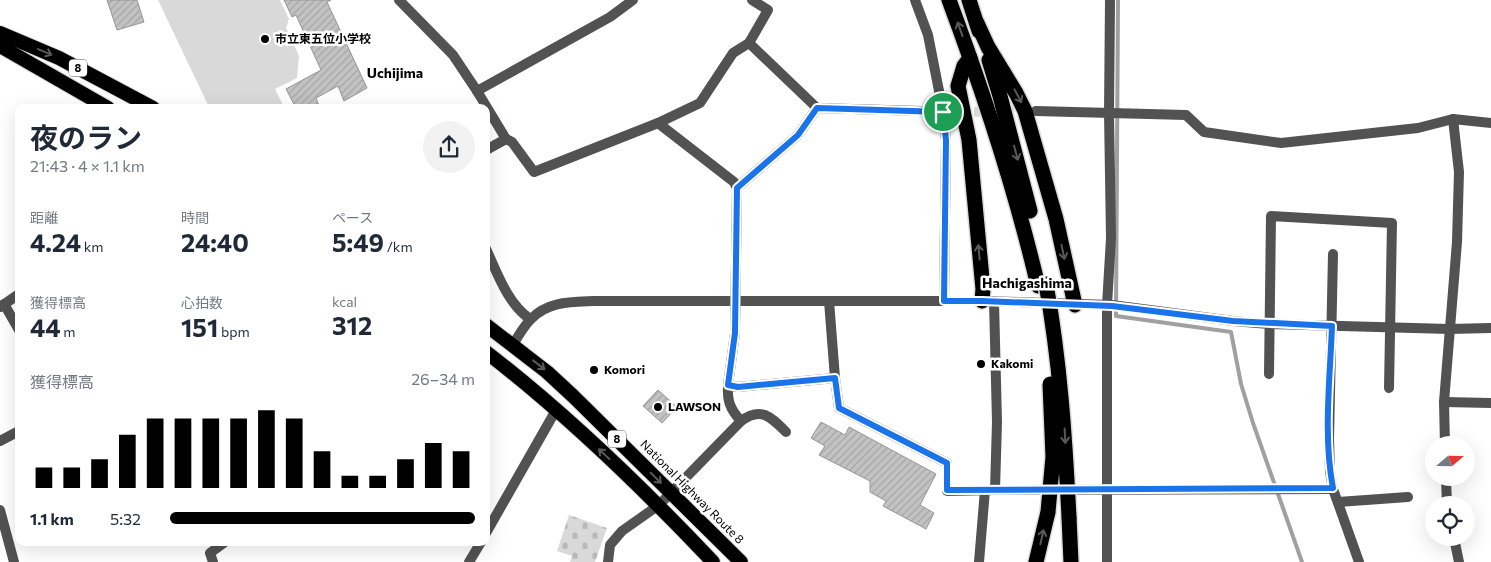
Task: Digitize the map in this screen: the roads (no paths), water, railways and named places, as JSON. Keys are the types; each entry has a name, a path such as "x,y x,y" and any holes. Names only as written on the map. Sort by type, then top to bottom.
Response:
{"highway":[{"path":"949,0 1016,196 1052,318 1060,384 1070,562"},
{"path":"969,0 1000,96 1018,161 1042,285 1051,394 1053,457 1048,512 1036,562"},
{"path":"977,23 988,47 1026,111 1056,219 1075,305"},
{"name":"8","path":"0,33 59,58 145,104"},
{"name":"8","path":"0,46 101,104"},
{"path":"970,58 964,66 958,86 968,140 983,289 988,301"},
{"name":"National Highway Route 8","path":"490,328 547,372 741,562"},
{"name":"8","path":"490,355 556,410 659,505 714,562"}],"street":[{"path":"399,0 453,55 485,104"},
{"path":"477,91 610,17 633,0"},
{"path":"490,113 506,139 512,142 534,172 658,123 700,103 733,53 749,43 768,10 752,0"},
{"path":"915,0 928,35 943,112 946,140 944,301"},
{"path":"1107,562 1107,489 1114,306 1111,238 1116,113 1110,0"},
{"path":"749,43 817,108 956,112"},
{"path":"737,188 798,135 817,108"},
{"path":"1036,111 1186,115 1204,132 1281,142 1418,128 1453,119 1491,123"},
{"path":"1445,436 1444,402 1457,242 1459,172 1453,119"},
{"path":"658,123 734,182 737,188 735,333 727,398 732,411 741,421"},
{"path":"490,148 506,139"},
{"path":"1269,374 1271,216 1392,223 1389,388"},
{"path":"1333,254 1328,439 1330,472 1333,488 1359,562"},
{"path":"490,257 509,297 522,314 530,319"},
{"path":"15,297 2,306 15,324"},
{"path":"829,301 839,408 947,463 947,490 1333,488"},
{"path":"979,562 990,490 997,422 988,301"},
{"path":"513,345 530,319 542,309 561,303 988,301 1114,306 1269,324 1389,328 1491,328"},
{"path":"728,385 738,387 835,378"},
{"path":"1444,402 1491,403"},
{"path":"490,525 556,410"},
{"path":"608,562 610,544 622,531 659,505 750,414 762,413 775,420 786,432"},
{"path":"0,441 15,433"},
{"path":"1338,502 1408,497"},
{"path":"0,510 14,562"},
{"path":"469,562 479,546"},
{"path":"1456,546 1459,562"}],"waterway":[{"path":"1118,0 1116,316 1231,332 1241,384 1253,423 1302,562"}],"tunnel":[{"path":"959,112 1030,111"}],"place":[{"name":"市立東五位小学校","path":"265,39"},
{"name":"Kakomi","path":"981,364"},
{"name":"Komori","path":"594,370"},
{"name":"LAWSON","path":"658,407"}],"district":[{"name":"Uchijima","path":"395,73"},
{"name":"Hachigashima","path":"1027,283"}]}
